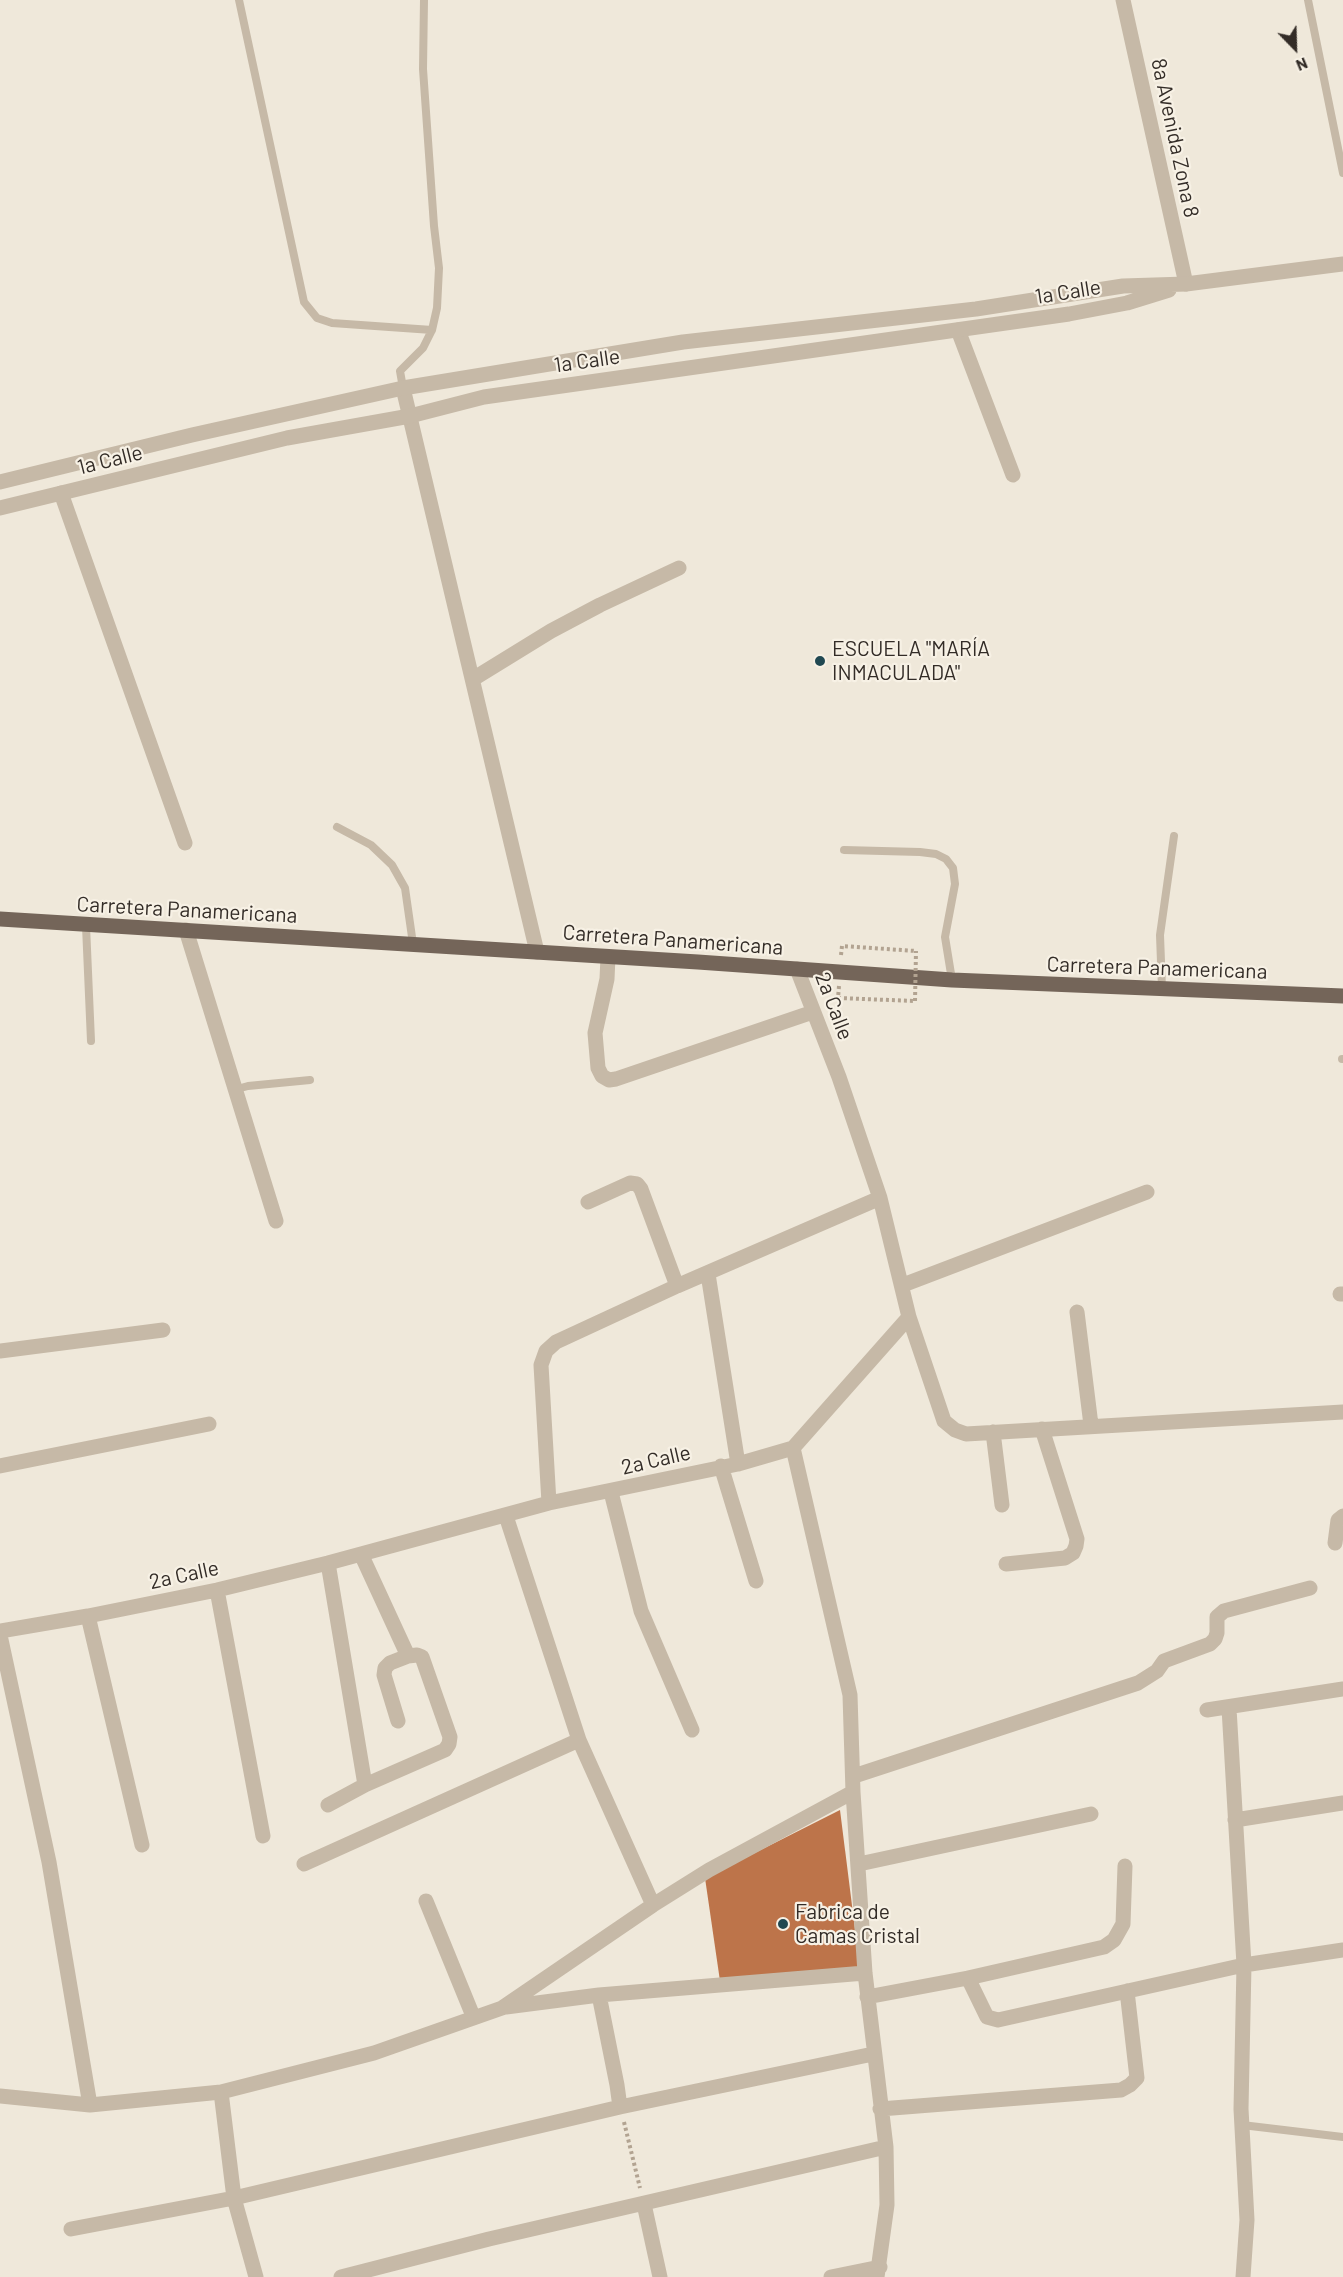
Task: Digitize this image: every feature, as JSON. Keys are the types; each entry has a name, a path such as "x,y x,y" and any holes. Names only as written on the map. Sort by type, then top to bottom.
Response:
{"main road":[{"name":"Carretera Panamericana","path":"0,919 952,980 1343,996"}],"street":[{"name":"8a Avenida Zona 8","path":"1123,0 1186,284"},
{"name":"1a Calle","path":"0,483 192,435 403,388 683,342 976,309 1123,286 1186,284 1343,264"},
{"name":"1a Calle","path":"0,508 287,438 410,416 484,397 1069,314 1127,303 1186,284"},
{"path":"958,330 1012,475"},
{"path":"403,388 537,952"},
{"path":"61,493 185,843"},
{"path":"473,679 561,626 679,568"},
{"path":"186,930 276,1221"},
{"path":"608,957 607,979 595,1033 598,1068 602,1076 609,1080 813,1012"},
{"name":"2a Calle","path":"797,969 839,1077 880,1198 909,1317 944,1421 955,1431 966,1434 1343,1412"},
{"path":"588,1203 630,1183 637,1184 641,1189 677,1286"},
{"path":"903,1285 1147,1192"},
{"path":"549,1503 542,1365 546,1351 556,1342 677,1286 880,1198"},
{"path":"708,1274 738,1464"},
{"path":"1077,1312 1091,1425"},
{"path":"831,2277 879,2272 886,2205 886,2147 865,1973 853,1792 850,1695 793,1448 909,1317"},
{"path":"0,1351 163,1330"},
{"path":"0,1466 209,1424"},
{"path":"1006,1564 1065,1558 1073,1553 1076,1546 1077,1539 1042,1429"},
{"path":"993,1432 1002,1505"},
{"name":"2a Calle","path":"0,1633 217,1590 328,1563 549,1503 738,1464 793,1448"},
{"path":"721,1466 756,1581"},
{"path":"611,1492 641,1611 692,1730"},
{"path":"506,1516 579,1740 653,1905"},
{"path":"1335,1543 1338,1520 1343,1516"},
{"path":"361,1554 408,1656"},
{"path":"328,1563 365,1785"},
{"path":"854,1776 1138,1683 1157,1671 1164,1661 1210,1644 1217,1633 1217,1617 1224,1611 1310,1588"},
{"path":"217,1590 263,1836"},
{"path":"88,1616 142,1845"},
{"path":"0,1633 50,1862 90,2105"},
{"path":"328,1805 365,1785 445,1750 449,1744 450,1737 422,1657 417,1655 390,1662 385,1668 384,1675 398,1721"},
{"path":"1207,1710 1343,1689"},
{"path":"1229,1708 1244,1965 1241,2072 1247,2220 1243,2277"},
{"path":"304,1864 579,1740"},
{"path":"502,2008 653,1905 709,1870 853,1792"},
{"path":"1235,1820 1343,1803"},
{"path":"859,1864 1091,1814"},
{"path":"867,1997 968,1978 1104,1947 1114,1940 1123,1924 1125,1866"},
{"path":"426,1901 473,2016"},
{"path":"968,1978 987,2017 993,2019 1244,1965 1343,1950"},
{"path":"0,2096 90,2105 220,2092 374,2053 473,2016 502,2008 599,1995 865,1973"},
{"path":"880,2109 1121,2090 1137,2078 1127,1991"},
{"path":"599,1995 620,2107"},
{"path":"71,2229 234,2198 620,2107 873,2054"},
{"path":"220,2092 234,2198 256,2277"},
{"path":"341,2277 489,2239 886,2147"},
{"path":"644,2204 660,2277"}],"lane":[{"path":"239,0 304,302 317,318 332,323 432,330"},
{"path":"403,388 400,371 423,348 432,330 437,308 440,268 434,226 423,69 424,0"},
{"path":"1308,0 1343,173"},
{"path":"337,827 371,845 392,865 405,888 413,944"},
{"path":"1162,989 1160,935 1174,836"},
{"path":"844,850 920,852 936,854 946,859 953,868 955,884 945,937 952,980"},
{"path":"86,926 91,1041"},
{"path":"237,1089 310,1080"},
{"path":"1242,2125 1343,2137"}],"path":[{"path":"842,946 916,951 915,1001 838,998 840,972 842,946"},
{"path":"620,2107 644,2204"}],"building":[{"name":"Fabrica de Camas Cristal","path":"840,1810 860,1969 720,1981 705,1878"}],"place":[{"name":"ESCUELA \"MARÍA INMACULADA\"","path":"820,661"},
{"name":"Fabrica de Camas Cristal","path":"783,1924"}]}
